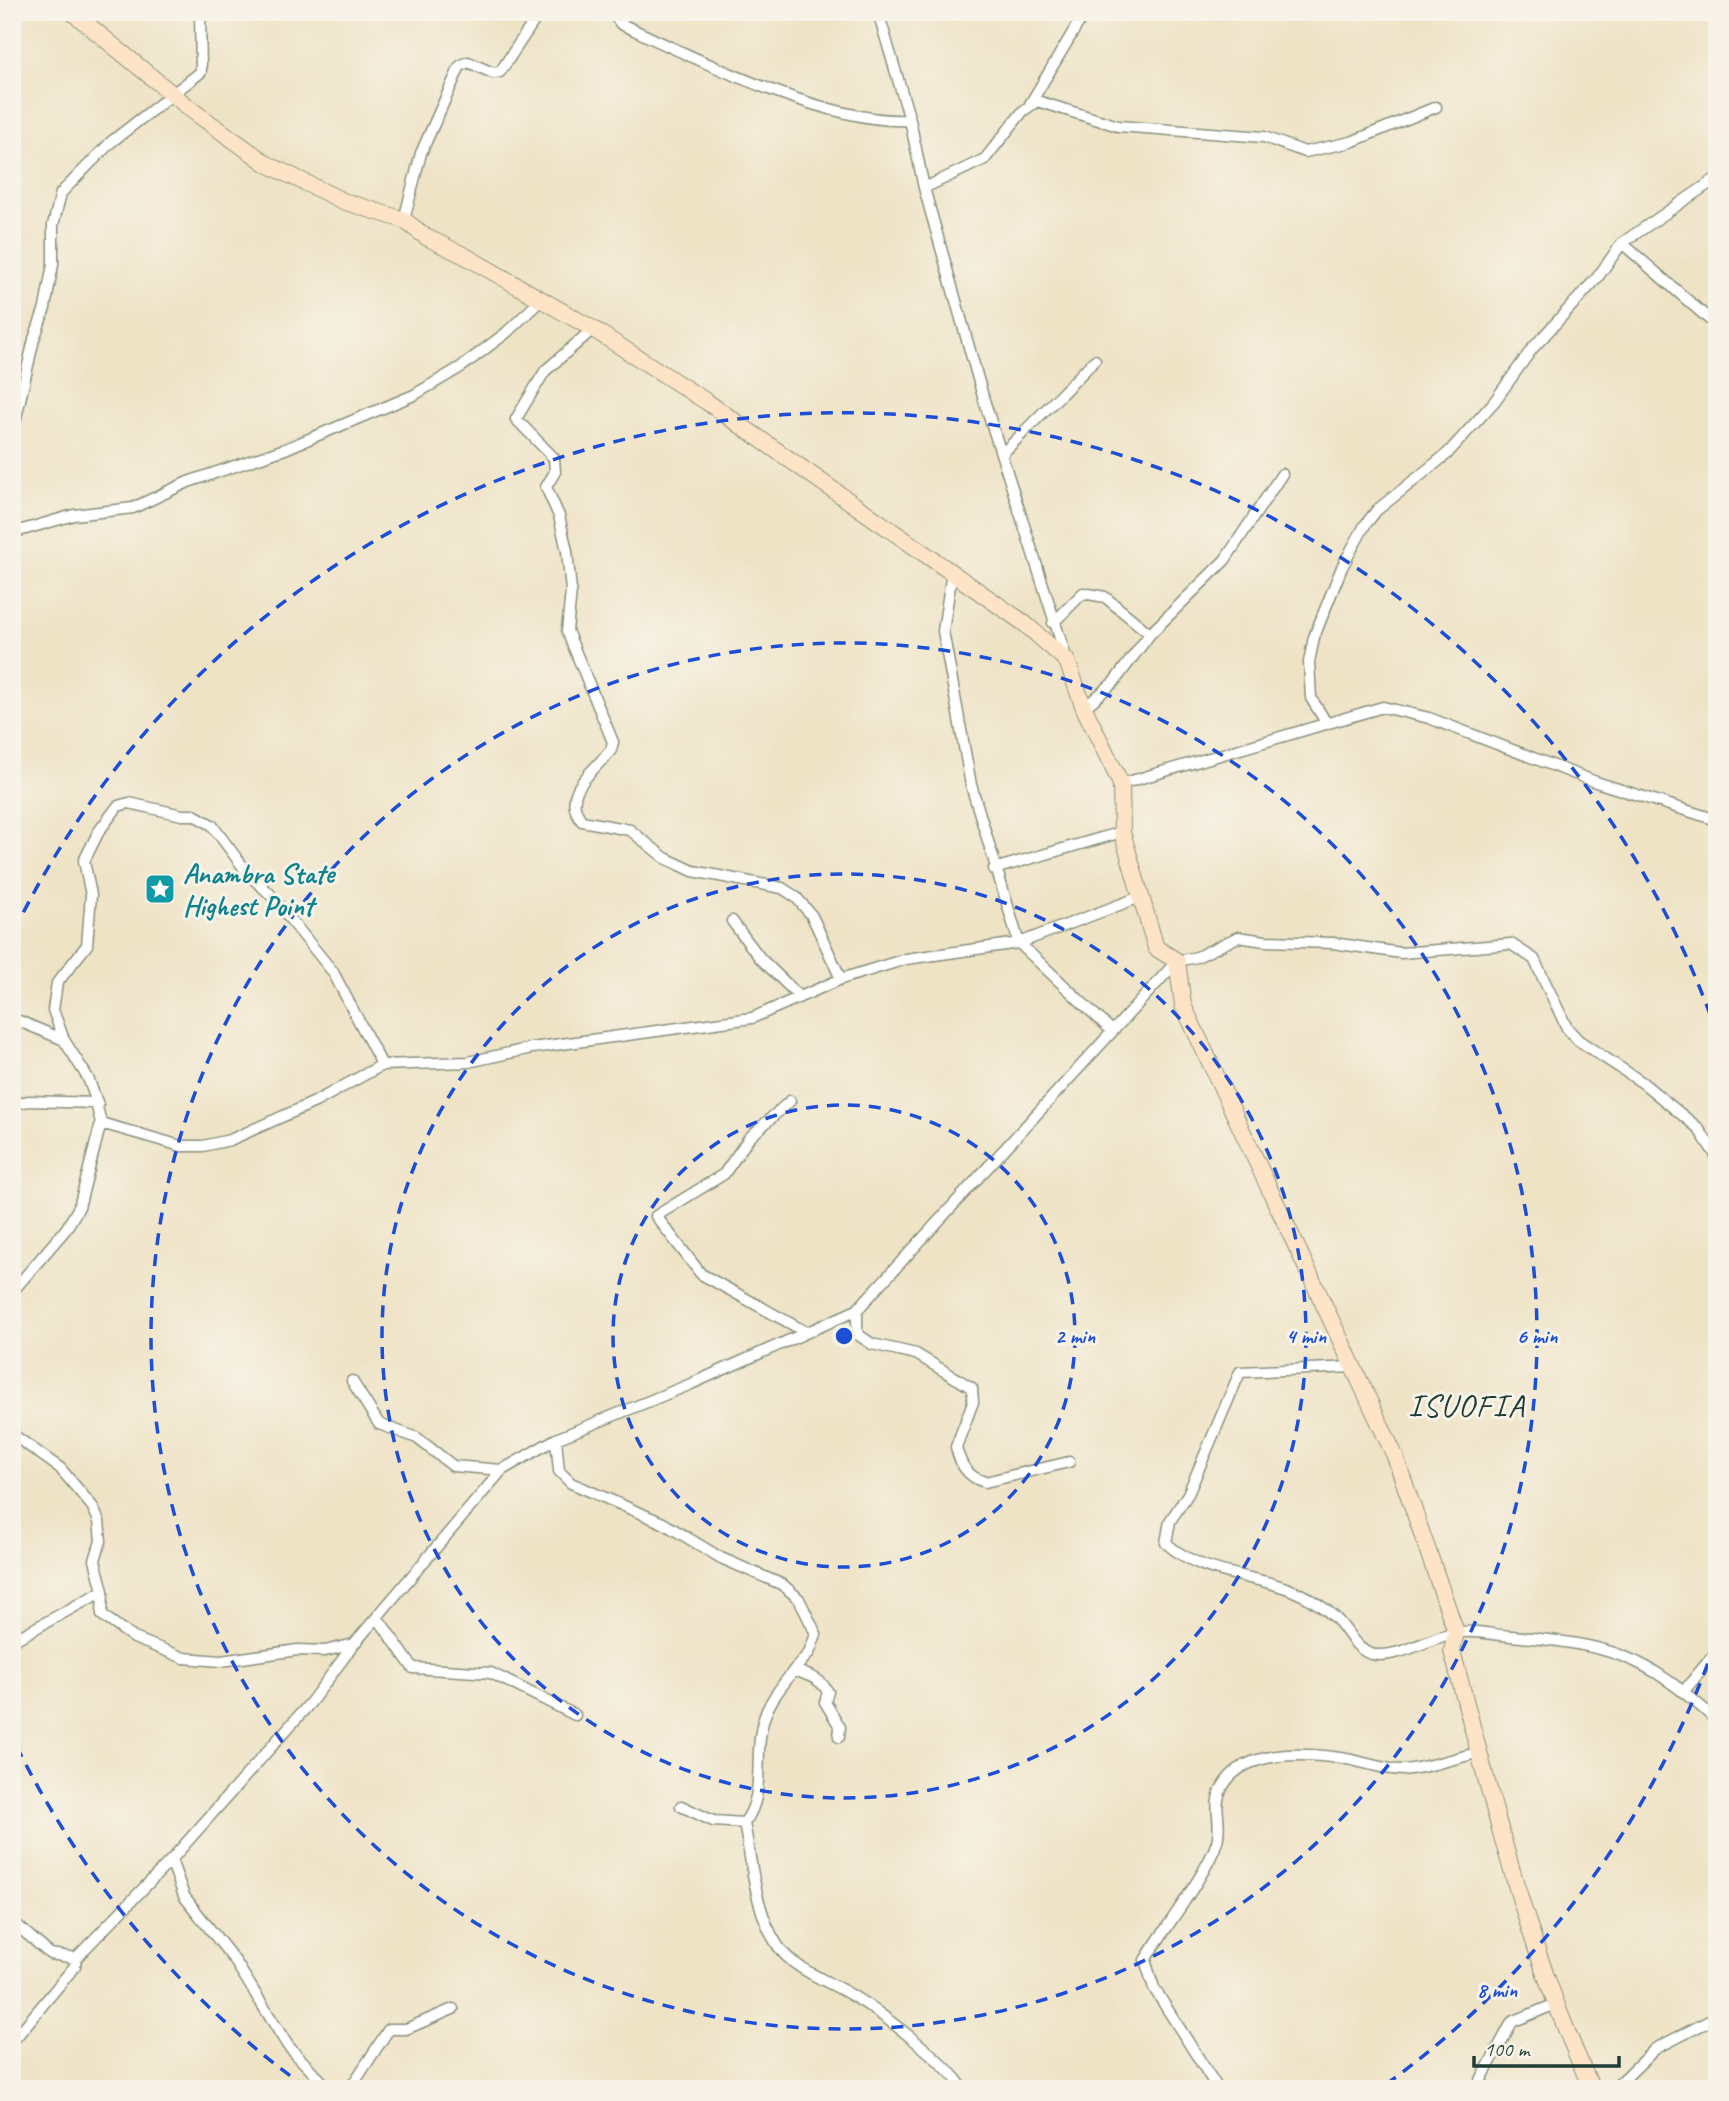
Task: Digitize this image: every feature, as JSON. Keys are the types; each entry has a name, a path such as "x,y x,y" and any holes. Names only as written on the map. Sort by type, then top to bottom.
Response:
{"main road":[{"path":"72,12 229,138 289,177 343,201 404,220 426,237 593,329 708,401 1024,623 1067,661 1084,708 1121,784 1122,832 1156,948 1177,961 1183,1005 1355,1367 1411,1498 1456,1632 1452,1651 1528,1924 1546,1980 1558,2003 1592,2089"}],"street":[{"path":"12,435 34,339 46,308 54,264 53,225 61,193 111,142 201,72 200,12"},
{"path":"404,220 421,153 460,66 468,62 497,74 540,12"},
{"path":"612,12 621,24 757,82 852,114 878,120 910,120"},
{"path":"878,12 910,120 924,188 1002,454 1034,549 1053,623 1067,661"},
{"path":"924,188 985,159 1030,104 1085,12"},
{"path":"1030,104 1045,101 1087,119 1118,126 1265,137 1305,152 1351,142 1436,107"},
{"path":"1327,724 1311,698 1310,662 1314,637 1342,567 1365,525 1377,510 1447,454 1494,402 1532,348 1597,278 1622,243 1717,178"},
{"path":"1622,243 1717,326"},
{"path":"12,533 74,515 133,508 188,482 285,449 414,395 470,360 541,300"},
{"path":"593,329 545,371 516,419 554,458 555,472 546,487 559,516 567,551 570,591 567,631 613,742 611,750 576,789 574,808 582,821 630,830 665,858 693,871 727,880 762,882 796,897 823,935 841,979"},
{"path":"1002,454 1095,360"},
{"path":"1084,708 1114,682 1150,634 1225,560 1282,474"},
{"path":"952,572 943,631 971,785 994,869 1019,943 1112,1031"},
{"path":"1053,623 1083,593 1105,597 1150,634"},
{"path":"1121,784 1384,707 1429,718 1596,782 1717,820"},
{"path":"12,1105 28,1101 98,1105 88,1078 64,1040 53,1010 57,983 87,945 91,895 84,861 111,812 129,803 182,815 194,814 212,825 248,874 269,892 333,972 382,1065"},
{"path":"994,869 1122,832"},
{"path":"101,1123 181,1146 204,1146 230,1140 315,1102 382,1065 468,1062 532,1048 752,1018 841,979 906,959 1019,943 1140,897"},
{"path":"732,921 760,958 799,996"},
{"path":"12,2042 75,1966 76,1958 171,1860 311,1702 354,1644 502,1470 556,1439 691,1384 804,1331 857,1310 984,1175 1177,961 1197,957 1238,937 1265,941 1333,943 1401,953 1511,944 1534,959 1567,1028 1578,1040 1643,1083 1698,1128 1717,1157"},
{"path":"12,1018 64,1040"},
{"path":"790,1101 750,1139 724,1174 656,1216 701,1274 804,1331"},
{"path":"12,1292 66,1229 79,1207 101,1123 96,1103"},
{"path":"857,1310 858,1334 872,1343 916,1354 972,1388 973,1402 956,1447 964,1469 975,1479 985,1482 1069,1462"},
{"path":"1355,1367 1240,1372 1188,1494 1170,1521 1166,1543 1182,1557 1210,1570 1287,1589 1307,1597 1341,1623 1360,1648 1372,1654 1386,1654 1456,1632 1552,1639 1609,1650 1635,1659 1684,1691 1717,1721"},
{"path":"352,1381 379,1423 417,1438 453,1466 502,1470"},
{"path":"12,1434 60,1468 92,1506 99,1521 101,1541 95,1560 103,1591 100,1609 107,1620 134,1638 184,1658 248,1658 299,1650 325,1651 354,1644"},
{"path":"556,1439 559,1471 571,1483 663,1523 721,1558 783,1585 799,1599 816,1634 809,1653 768,1708 762,1724 754,1811 744,1823"},
{"path":"12,1640 103,1591"},
{"path":"377,1617 413,1668 491,1673 575,1714"},
{"path":"1684,1691 1717,1651"},
{"path":"794,1670 816,1678 823,1684 828,1692 825,1702 839,1727 839,1737"},
{"path":"1218,2089 1154,1988 1145,1959 1211,1854 1220,1824 1215,1803 1223,1784 1234,1772 1256,1760 1297,1756 1339,1757 1399,1770 1413,1770 1480,1752"},
{"path":"681,1806 713,1821 744,1823"},
{"path":"744,1823 758,1895 769,1932 780,1950 856,1997 955,2076 963,2089"},
{"path":"171,1860 184,1896 236,1961 288,2046 329,2089"},
{"path":"12,1921 50,1954 76,1958"},
{"path":"1476,2089 1512,2022 1558,2003"},
{"path":"350,2089 389,2029 406,2029 453,2009"},
{"path":"1614,2089 1656,2049 1717,2017"}],"place":[{"name":"Anambra State Highest Point","path":"160,889"}],"district":[{"name":"ISUOFIA","path":"1467,1405"}]}
